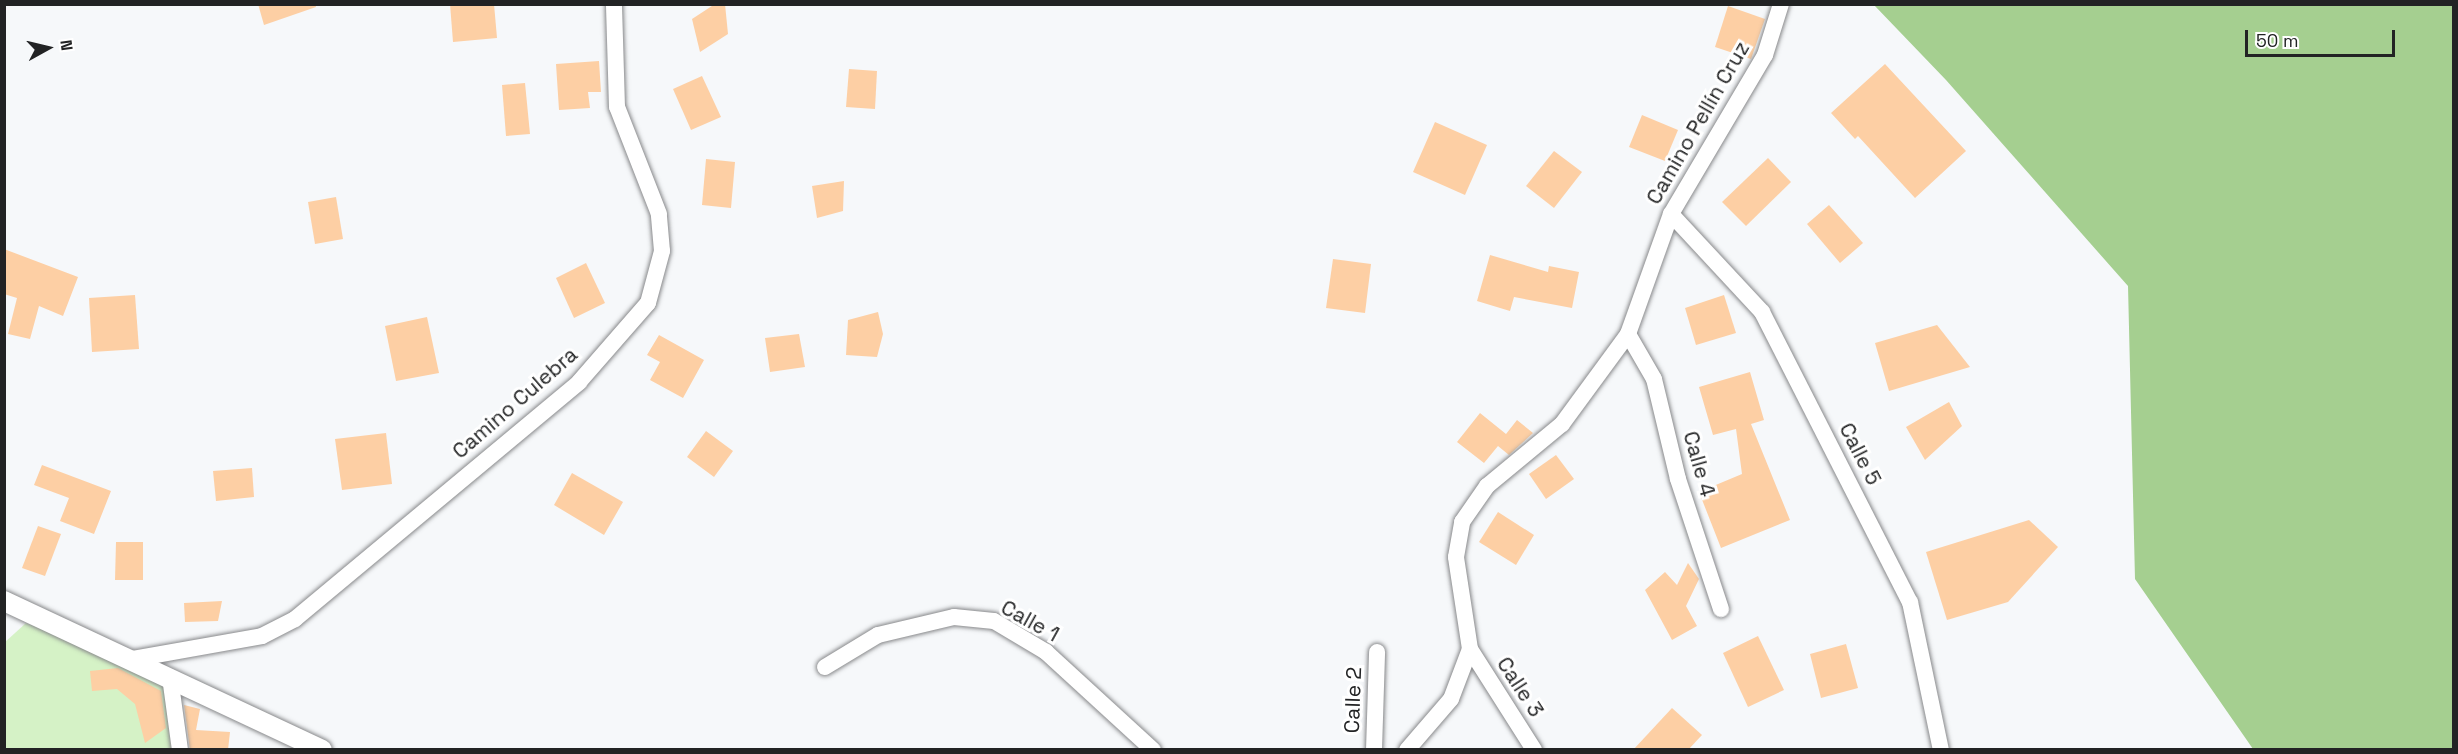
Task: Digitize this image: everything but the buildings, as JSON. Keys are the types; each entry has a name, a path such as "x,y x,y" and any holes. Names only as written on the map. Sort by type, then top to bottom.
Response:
{"street":[{"name":"Camino Culebra","path":"133,659 262,636 295,619 579,382 648,303 662,251 659,214 617,107 614,4"},
{"name":"Camino Pellín Cruz","path":"1407,750 1451,699 1470,649 1456,557 1462,522 1487,486 1562,424 1628,334 1671,214 1765,55 1781,4"},
{"name":"Calle 5","path":"1671,214 1762,312 1910,602 1941,750"},
{"name":"Calle 4","path":"1628,334 1653,379 1678,479 1721,609"},
{"path":"4,601 133,659 322,750"},
{"name":"Calle 1","path":"825,667 878,635 954,617 994,621 1046,652 1153,750"},
{"name":"Calle 3","path":"1470,649 1534,750"},
{"name":"Calle 2","path":"1374,750 1377,652"},
{"path":"170,677 180,750"}],"green space":[{"path":"1874,5 2453,5 2453,749 2253,749 2135,579 2128,286 1946,80"},
{"path":"26,623 71,639 164,684 171,749 5,749 4,643"}]}
